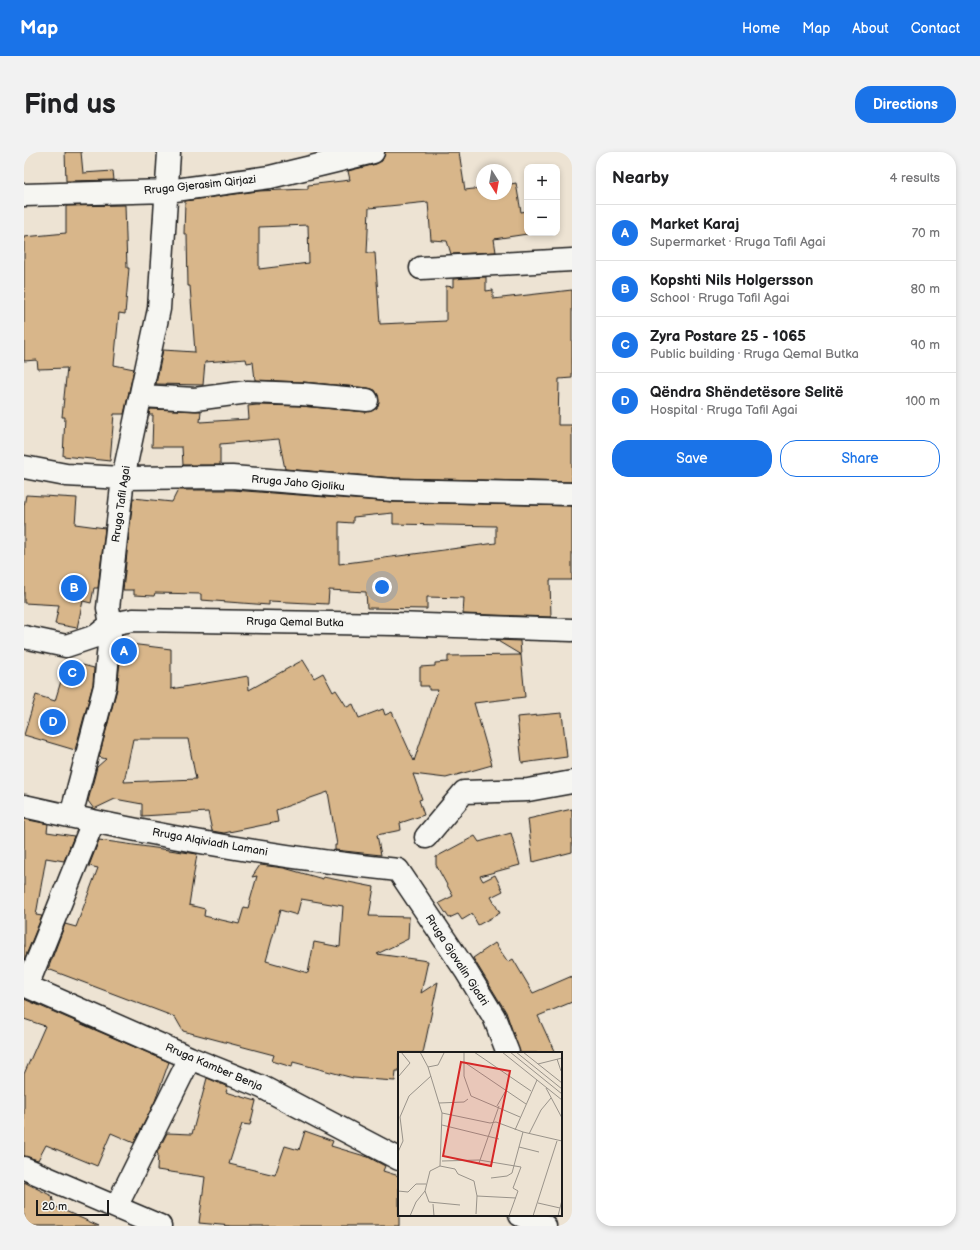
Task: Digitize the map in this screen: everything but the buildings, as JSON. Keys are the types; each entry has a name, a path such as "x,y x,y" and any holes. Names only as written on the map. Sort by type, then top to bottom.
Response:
{"street":[{"name":"Rruga Gjerasim Qirjazi","path":"24,195 168,191 270,177 373,152"},
{"name":"Rruga Tafil Agai","path":"71,816 105,686 111,624 108,608 123,478 142,396 159,310 168,191 169,153"},
{"path":"421,268 572,260"},
{"path":"142,396 195,399 248,392 302,394 367,400"},
{"name":"Rruga Jaho Gjoliku","path":"24,467 66,475 123,478 232,477 393,490 572,494"},
{"name":"Rruga Qemal Butka","path":"24,637 66,646 96,636 111,624 133,620 214,620 572,630"},
{"path":"426,837 464,792 528,790 572,782"},
{"name":"Rruga Alqiviadh Lamani","path":"24,806 93,822 321,862 398,870"},
{"path":"26,985 93,822"},
{"name":"Rruga Gjovalin Gjadri","path":"398,870 466,971 494,1017 508,1052"},
{"name":"Rruga Kamber Benja","path":"26,985 190,1058 262,1087 398,1158"},
{"path":"116,1207 190,1058"},
{"path":"24,1168 160,1226"},
{"path":"522,1216 547,1226 546,1216"}],"place":[{"name":"Kopshti Nils Holgersson","path":"74,588"},
{"name":"Market Karaj","path":"124,651"},
{"name":"Zyra Postare 25 - 1065","path":"72,673"},
{"name":"Qëndra Shëndetësore Selitë","path":"53,722"}]}
